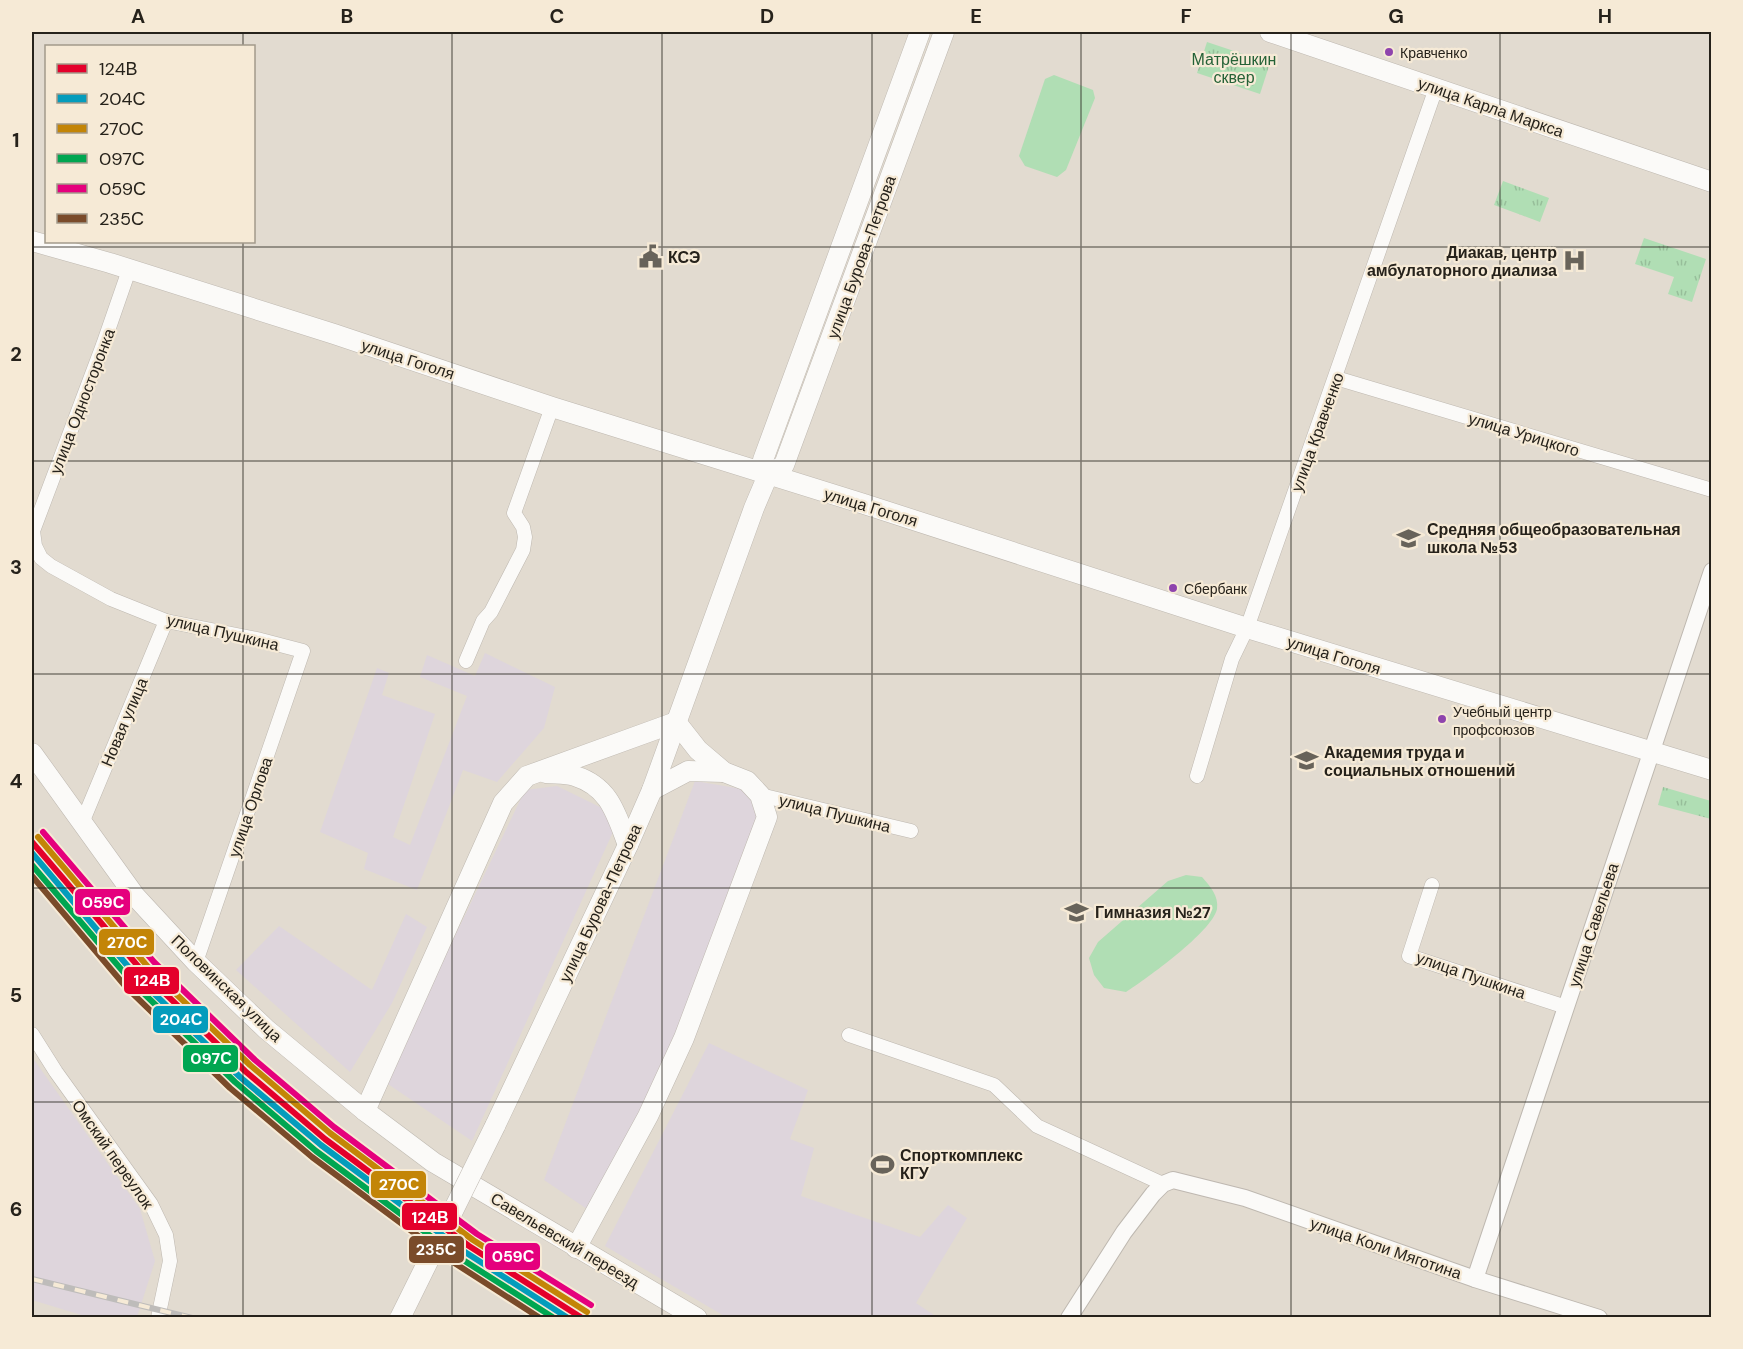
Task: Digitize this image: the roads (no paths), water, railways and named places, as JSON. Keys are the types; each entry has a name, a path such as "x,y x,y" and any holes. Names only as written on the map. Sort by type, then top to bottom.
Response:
{"main road":[{"name":"улица Бурова-Петрова","path":"768,475 763,459 920,32"},
{"name":"улица Бурова-Петрова","path":"400,1317 495,1126 652,790 754,508 768,475 784,465 944,32"},
{"name":"улица Карла Маркса","path":"1270,32 1712,182"},
{"name":"улица Гоголя","path":"32,241 110,263 334,334 552,407 864,504 1248,628 1712,770"},
{"path":"365,1111 503,803 527,776 676,722 698,750 724,771 747,781 760,795 767,817 686,1036 648,1116 576,1248"},
{"name":"Половинская улица","path":"32,753 135,896 196,962 266,1029 365,1111 434,1162"},
{"path":"652,790 688,771 724,771"},
{"path":"540,772 574,776 596,786 611,801 628,845"},
{"name":"Савельевский переезд","path":"434,1162 576,1248 697,1317"}],"street":[{"name":"улица Кравченко","path":"1197,776 1232,659 1248,628 1436,88"},
{"name":"улица Односторонка","path":"33,531 104,345 129,270"},
{"name":"улица Урицкого","path":"1336,378 1712,490"},
{"path":"466,661 483,621 491,612 523,550 525,537 523,527 514,513 552,407"},
{"name":"улица Пушкина","path":"33,531 35,546 42,558 51,566 111,599 166,621 257,639 303,651"},
{"name":"улица Савельева","path":"1475,1279 1712,571"},
{"name":"Новая улица","path":"82,823 166,621"},
{"name":"улица Орлова","path":"196,962 303,651"},
{"name":"улица Пушкина","path":"760,795 911,831"},
{"name":"улица Пушкина","path":"1432,885 1409,956 1566,1007"},
{"name":"Омский переулок","path":"32,1034 56,1072 151,1204 166,1235 170,1261 158,1317"},
{"name":"улица Коли Мяготина","path":"849,1035 993,1086 1037,1126 1168,1182 1245,1198 1475,1279 1599,1317"},
{"path":"1069,1317 1124,1232 1152,1194 1168,1182"}],"railway":[{"path":"32,1279 192,1318"}],"place":[{"name":"Кравченко","path":"1389,52"},
{"name":"КСЭ","path":"650,257"},
{"name":"Диакав, центр амбулаторного диализа","path":"1575,261"},
{"name":"Средняя общеобразовательная школа №53","path":"1409,538"},
{"name":"Сбербанк","path":"1173,588"},
{"name":"Учебный центр профсоюзов","path":"1442,719"},
{"name":"Академия труда и социальных отношений","path":"1306,761"},
{"name":"Гимназия №27","path":"1077,912"},
{"name":"Спорткомплекс КГУ","path":"882,1164"}],"park label":[{"name":"Матрёшкин сквер","path":"1234,68"}]}
